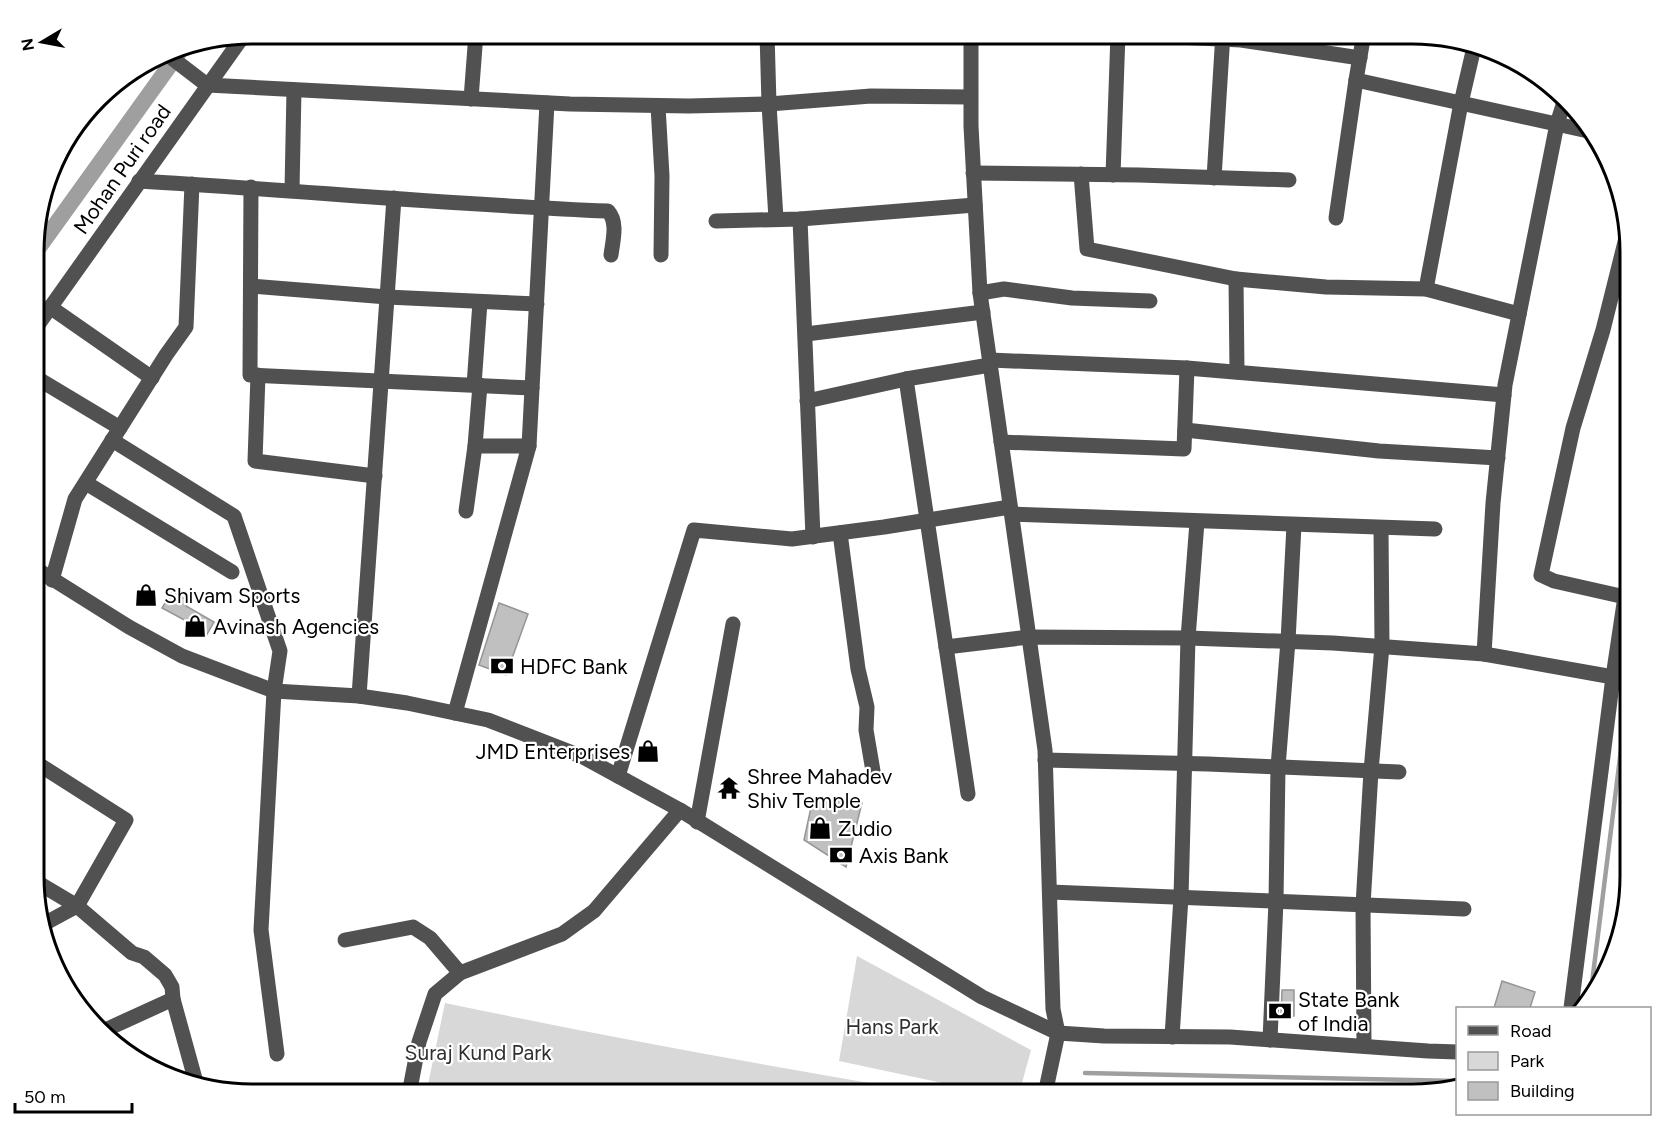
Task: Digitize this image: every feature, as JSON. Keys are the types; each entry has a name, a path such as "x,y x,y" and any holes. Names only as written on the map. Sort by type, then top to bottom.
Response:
{"street":[{"path":"471,99 475,44"},
{"path":"767,44 776,219"},
{"path":"971,44 970,97 980,293 1046,760 1053,1009 1058,1033 1047,1084"},
{"path":"1113,175 1118,44"},
{"path":"1214,178 1222,44"},
{"path":"1267,44 1360,58"},
{"path":"1336,218 1362,44"},
{"name":"Mohan Puri road","path":"44,316 237,45"},
{"path":"1426,289 1473,53"},
{"path":"174,60 207,86 547,103 658,106 769,104 871,96 970,97"},
{"path":"1356,80 1579,129"},
{"path":"292,190 294,90"},
{"path":"456,713 529,446 547,103"},
{"path":"658,106 662,176 662,255"},
{"path":"1484,654 1493,502 1504,395 1557,124 1562,108"},
{"path":"973,173 1289,180"},
{"path":"1081,174 1087,249 1236,279 1326,286 1426,289 1519,314"},
{"path":"140,181 608,211 613,217 614,230 611,255"},
{"path":"52,580 75,499 186,327 192,184"},
{"path":"251,187 250,375 532,388"},
{"path":"359,696 394,198"},
{"path":"716,221 800,219 975,204"},
{"path":"800,219 813,537"},
{"path":"1619,266 1603,330 1573,428 1541,575 1554,581 1619,596"},
{"path":"1236,279 1237,372"},
{"path":"251,286 387,297 537,304"},
{"path":"980,293 1004,289 1072,298 1150,302"},
{"path":"466,511 475,446 480,302"},
{"path":"50,307 152,378"},
{"path":"806,334 983,312"},
{"path":"807,401 990,363 1187,368 1504,395"},
{"path":"1002,442 1184,448 1187,368"},
{"path":"258,375 255,461 375,476"},
{"path":"906,379 968,794"},
{"path":"44,383 234,516 280,651 274,691 261,930 277,1054"},
{"path":"1185,430 1379,451 1498,458"},
{"path":"475,446 529,446"},
{"path":"86,483 232,572"},
{"path":"618,776 694,530 792,539 1011,511 1197,522 1435,529"},
{"path":"1172,1037 1181,897 1188,638 1197,522"},
{"path":"1270,1040 1276,901 1278,766 1294,525"},
{"path":"1364,1046 1364,905 1371,771 1382,646 1381,528"},
{"path":"840,533 858,669 867,707 866,730 873,771"},
{"path":"44,574 129,627 182,656 274,691 359,696 456,713 488,720 583,757 680,810 982,997 1058,1033 1270,1040 1428,1052 1456,1052"},
{"path":"697,822 733,624"},
{"path":"1571,1007 1619,637"},
{"path":"945,647 1029,638 1188,638 1288,641 1484,654 1613,677"},
{"path":"1046,760 1278,766 1399,772"},
{"path":"44,768 126,820 77,906 49,921"},
{"path":"411,1083 419,1042 435,994 460,973 562,934 594,910 680,810"},
{"path":"44,886 77,906 132,953 144,957 165,975 172,987 194,1075"},
{"path":"1050,892 1464,909"},
{"path":"345,940 413,927 430,938 460,973"},
{"path":"110,1028 174,999"}],"green space":[{"name":"Hans Park","path":"857,956 1031,1050 1022,1084 945,1084 839,1061"},
{"name":"Suraj Kund Park","path":"445,1003 567,1028 875,1084 428,1083"}],"building":[{"path":"172,592 189,601 186,606 214,622 206,636 188,625 190,623 162,608"},
{"path":"499,603 528,614 506,675 479,665"},
{"path":"813,798 862,803 846,867 804,840"},
{"path":"1502,981 1535,992 1530,1007 1494,1007"},
{"path":"1282,990 1294,990 1294,1016 1281,1016"}],"waterway":[{"path":"44,240 174,59"},
{"path":"1592,979 1619,766"},
{"path":"1085,1073 1445,1081"}],"place":[{"name":"Shivam Sports","path":"146,595"},
{"name":"Avinash Agencies","path":"195,626"},
{"name":"HDFC Bank","path":"502,666"},
{"name":"JMD Enterprises","path":"648,751"},
{"name":"Shree Mahadev Shiv Temple","path":"729,788"},
{"name":"Zudio","path":"820,828"},
{"name":"Axis Bank","path":"841,855"},
{"name":"State Bank of India","path":"1280,1011"}]}
